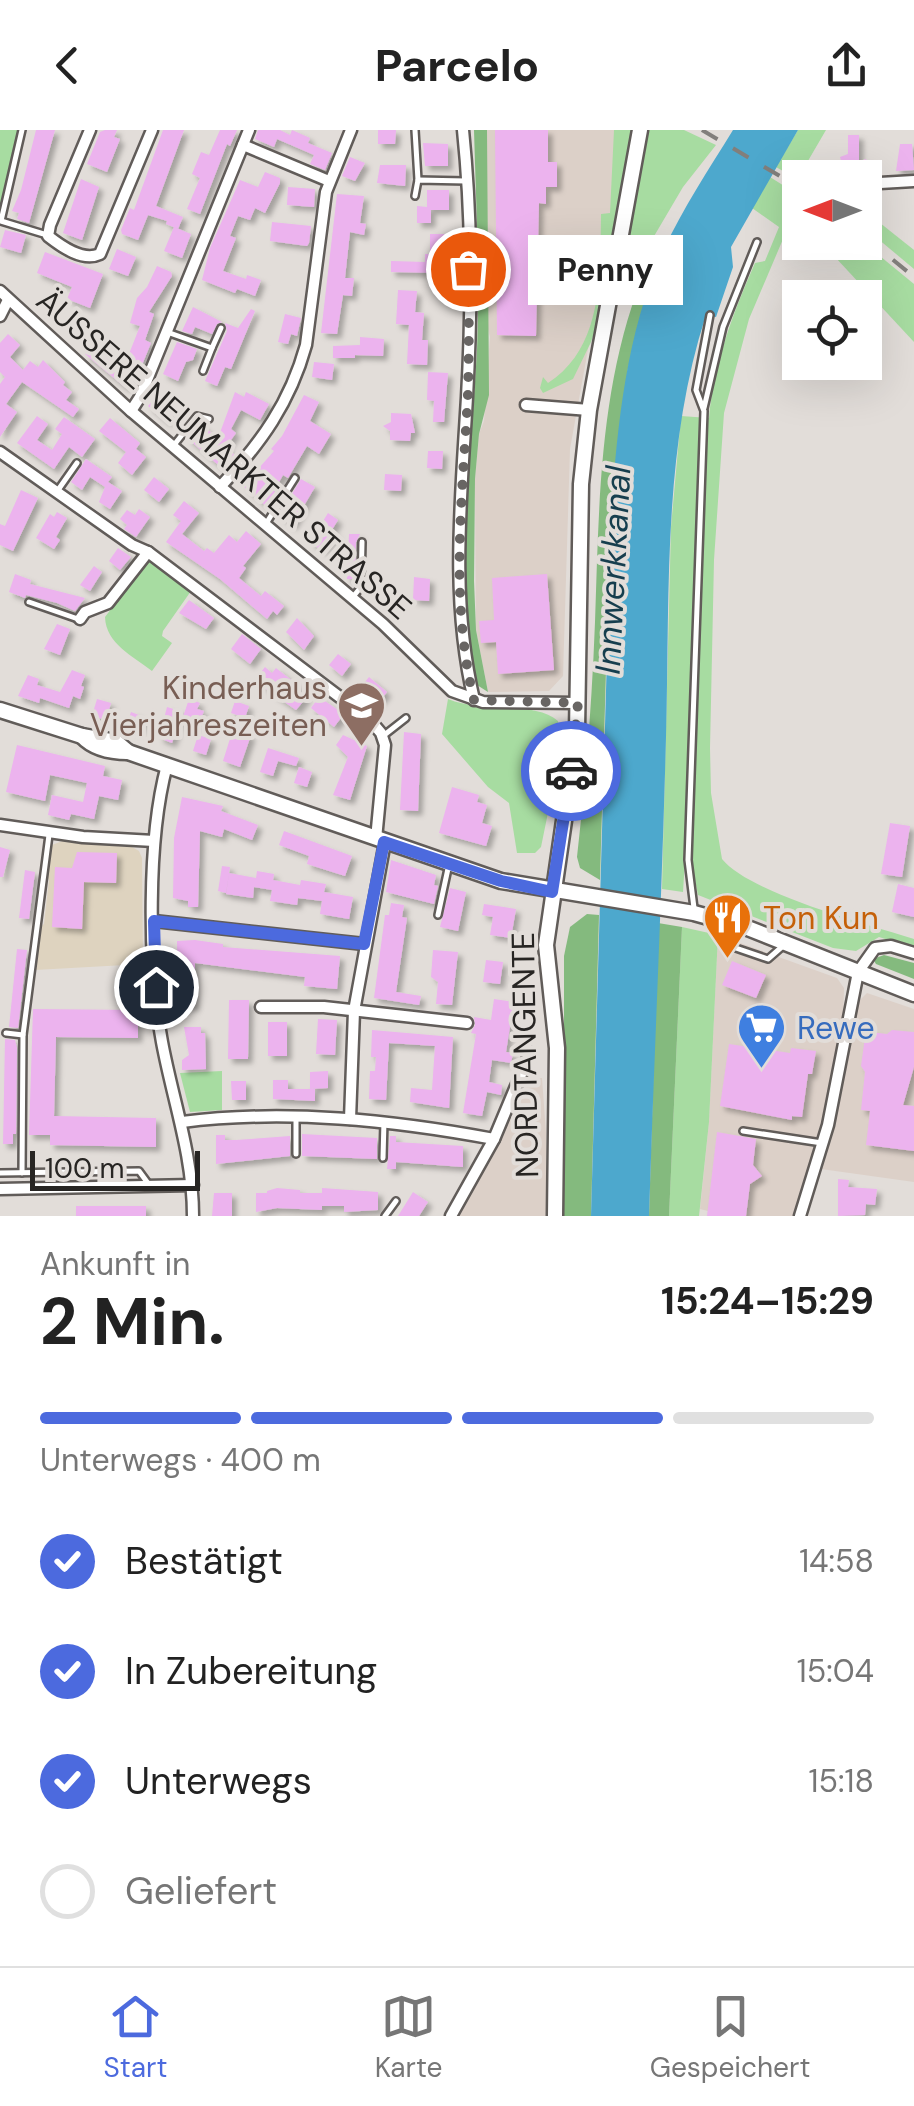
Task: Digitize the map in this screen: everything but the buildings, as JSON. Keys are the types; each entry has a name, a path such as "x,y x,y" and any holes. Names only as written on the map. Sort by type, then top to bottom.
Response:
{"main road":[{"name":"NORDTANGENTE","path":"555,1216 556,1048 546,945 578,703 580,500 589,410 640,130"},
{"path":"0,710 82,736 116,742 128,752 501,881 694,913 787,943 914,994"}],"street":[{"path":"90,130 48,236 85,257 100,254 152,130"},
{"path":"131,412 249,130"},
{"path":"220,487 273,425 299,369 306,344 323,205 329,181 352,130"},
{"path":"463,130 469,340 458,576 461,633 474,700 578,703"},
{"path":"243,146 329,181"},
{"path":"882,183 914,181"},
{"path":"0,316 4,295"},
{"name":"ÄUSSERE NEUMARKTER STRASSE","path":"4,295 131,412 352,598 452,691 474,700"},
{"path":"526,405 589,410"},
{"path":"0,452 132,545 148,552 370,720 383,736 380,841 354,1011 350,1119"},
{"path":"80,619 85,612 108,603 148,552"},
{"path":"167,765 154,842 154,921 162,1040 182,1122 193,1186 193,1216"},
{"path":"0,825 154,842"},
{"path":"154,921 364,944"},
{"path":"800,1216 822,1143 858,972 875,948 891,946 914,952"},
{"path":"262,1006 324,1007 467,1022"},
{"path":"450,1216 494,1139 530,1054"},
{"path":"182,1122 350,1119 494,1139"},
{"path":"0,1189 193,1186"}],"lane":[{"path":"22,130 1,221 48,236"},
{"path":"415,130 415,196"},
{"path":"418,180 466,180"},
{"path":"694,913 688,860 704,411 724,327 758,242"},
{"path":"704,411 696,390 710,315"},
{"path":"203,372 221,328"},
{"path":"167,332 212,348"},
{"path":"172,447 192,419 209,419"},
{"path":"57,493 77,464"},
{"path":"265,525 295,478"},
{"path":"352,598 361,588 362,542"},
{"path":"29,602 80,619"},
{"path":"383,736 406,718"},
{"path":"22,1173 24,1035 50,832"},
{"path":"438,915 449,864"},
{"path":"726,922 730,946 768,960 787,943"},
{"path":"6,1033 24,1035"},
{"path":"296,1118 296,1154"},
{"path":"382,1158 384,1121"},
{"path":"743,1131 822,1143"},
{"path":"0,1173 139,1172 151,1188"},
{"path":"385,1216 396,1201"}],"shaded area":[{"path":"487,130 623,130 612,216 570,449 563,676 549,691 488,692 476,630 475,479 490,337"},
{"path":"65,840 139,851 143,964 35,970 52,845"},
{"path":"718,935 837,978 844,988 843,1022 825,1115 796,1216 728,1216 700,1209 709,1122"},
{"path":"867,993 914,1009 914,1182 821,1169 859,1001"},
{"path":"542,1078 546,1216 459,1216 524,1084 528,1079"}],"green space":[{"path":"0,130 18,130 0,208"},
{"path":"474,130 487,130 489,395 479,434 475,479 474,581 476,630 488,692 477,685 466,602 466,518 478,324"},
{"path":"614,130 633,130 599,319 573,379 543,393 543,377 548,383 580,350 595,307 601,214 610,213"},
{"path":"647,130 684,130 716,145 683,187 640,260 631,263 626,255"},
{"path":"798,130 826,130 808,160 782,160 782,170 776,167"},
{"path":"770,177 782,185 782,241 749,319 724,413 714,560 710,748 711,793 722,859 736,872 783,896 914,939 914,948 879,937 856,951 833,948 698,895 693,870 685,860 683,892 662,889 671,527 681,416 709,418 715,378 732,320 755,263 765,261 779,227 752,208"},
{"path":"882,225 914,250 914,269 882,242"},
{"path":"882,258 914,284 914,342 882,308 882,280 856,280 838,260"},
{"path":"642,278 651,287 628,368 608,600 600,880 580,868 577,857 590,711 600,491 617,362"},
{"path":"148,560 191,591 163,631 162,636 172,643 152,671 115,642 105,617"},
{"path":"448,699 535,711 558,721 562,744 541,847 535,853 517,853 509,803 488,787 442,734"},
{"path":"587,914 599,915 591,1216 564,1216 564,956 570,927"},
{"path":"658,923 682,927 669,1216 649,1216"},
{"path":"682,927 718,935 709,1122 699,1216 669,1216"},
{"path":"884,955 914,963 914,979 876,964 873,959"},
{"path":"222,1071 222,1110 190,1112 180,1073"}],"water":[{"name":"Innwerkkanal","path":"733,130 798,130 731,247 733,267 716,317 706,315 682,418 671,524 649,1216 591,1216 611,516 620,415 632,347 650,282 679,219"}],"railway":[{"path":"702,130 782,177"},
{"path":"882,251 914,277"}],"way so far":[{"path":"468,269 468,393 458,547 458,608 465,660 474,700 578,703 571,771"}],"place":[{"name":"Penny","path":"468,269"},
{"name":"Kinderhaus Vierjahreszeiten","path":"362,748"},
{"name":"Ton Kun","path":"728,960"},
{"name":"Rewe","path":"762,1070"}],"route":[{"path":"156,987 154,921 364,944 384,842 501,881 552,892 571,771"}]}
